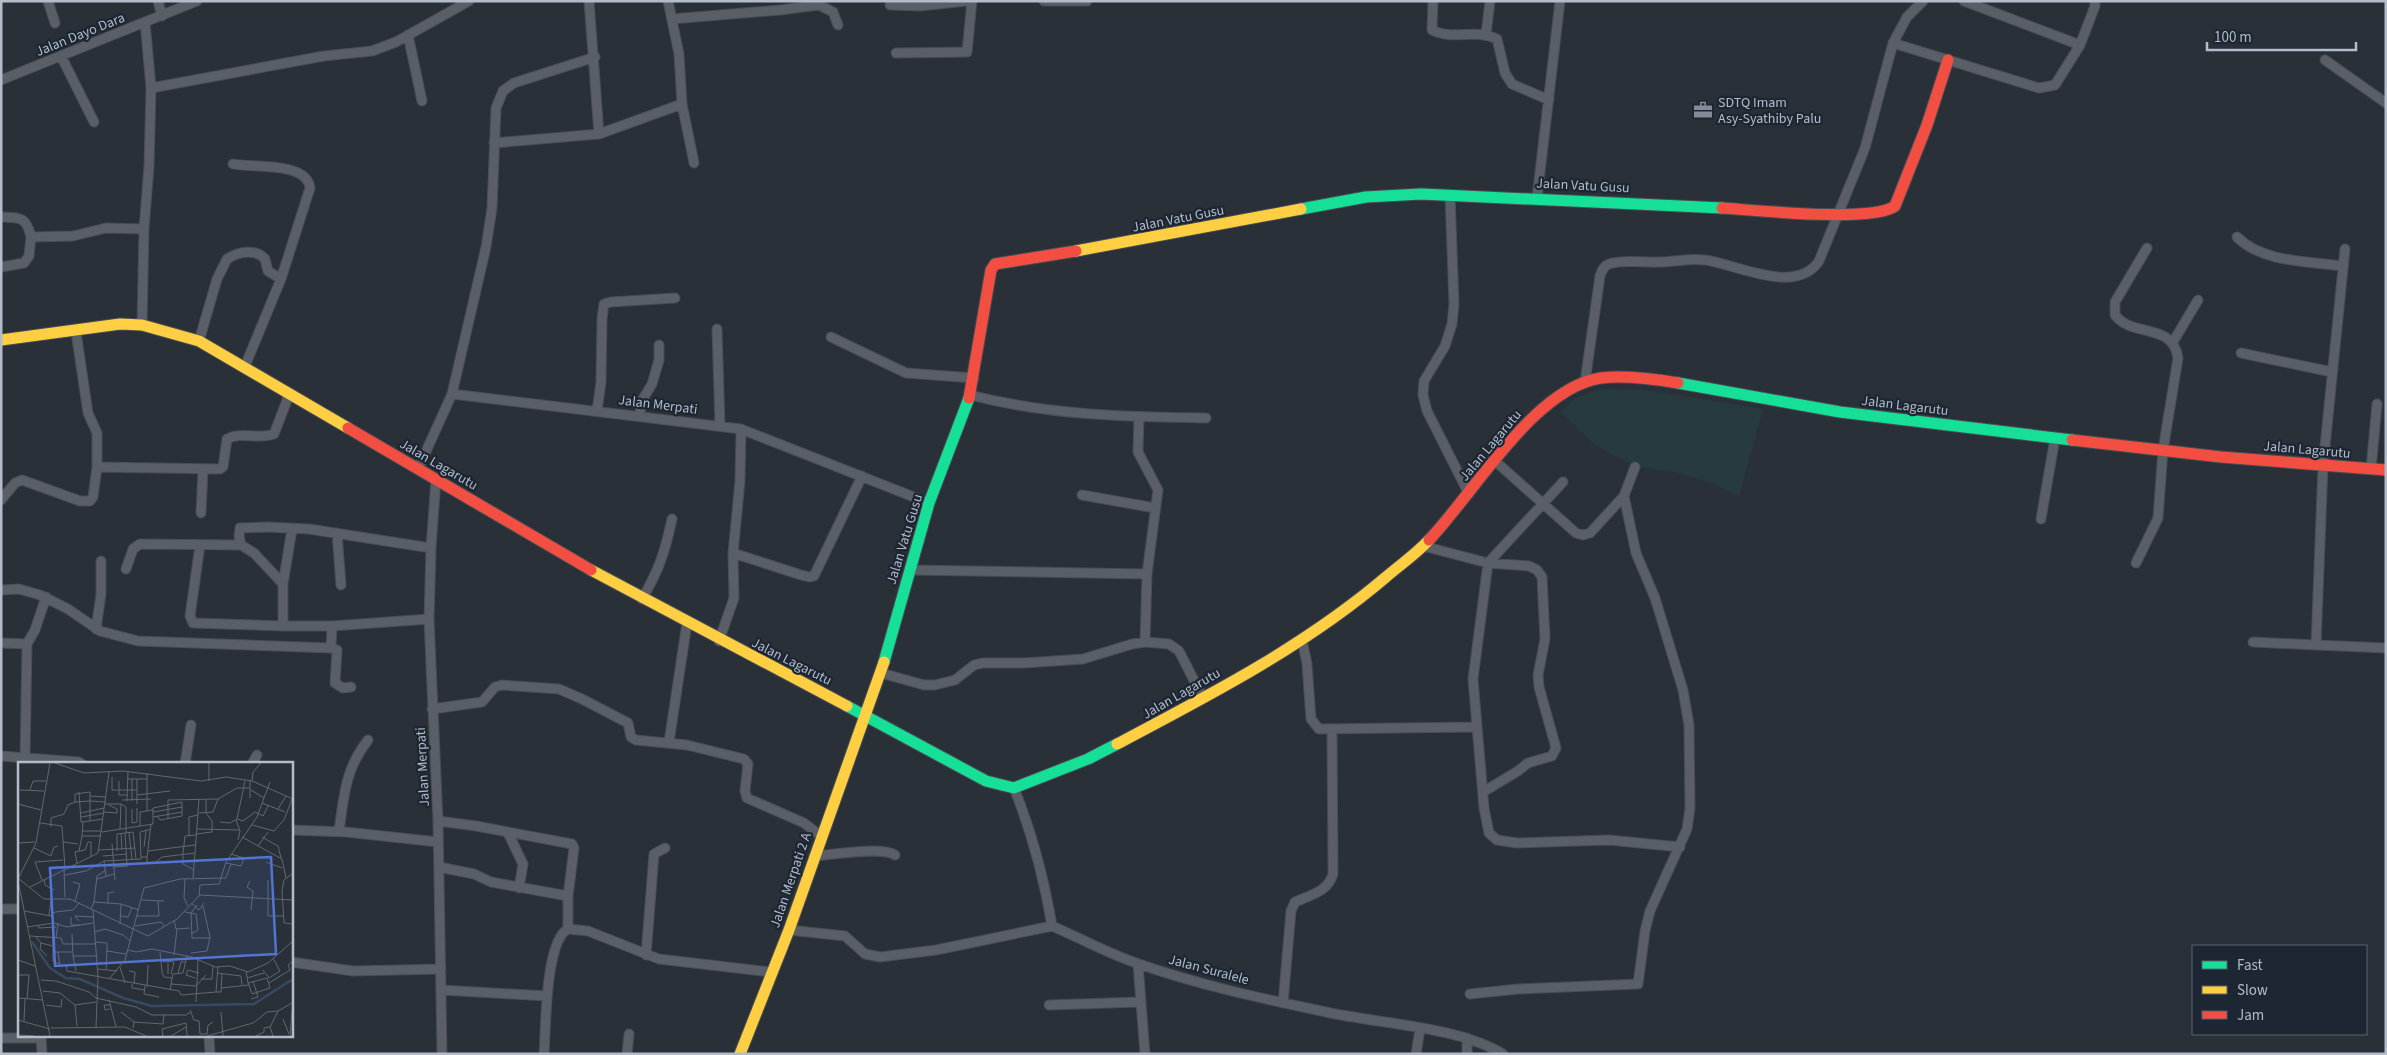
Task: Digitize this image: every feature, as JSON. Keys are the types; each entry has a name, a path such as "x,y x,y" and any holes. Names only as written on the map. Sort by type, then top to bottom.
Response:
{"street":[{"path":"48,1 55,22"},
{"path":"158,1 162,16"},
{"name":"Jalan Dayo Dara","path":"1,80 197,1"},
{"path":"151,88 324,56 372,51 408,36 469,1"},
{"path":"589,1 600,134"},
{"path":"668,1 679,54 682,104 694,163"},
{"path":"890,5 920,6 966,1"},
{"path":"896,54 967,52 972,1"},
{"path":"1044,1 1087,1"},
{"path":"1433,1 1432,30 1440,34 1486,34 1497,39 1505,73 1512,84 1549,100"},
{"path":"1486,34 1490,1"},
{"path":"1537,198 1560,1"},
{"path":"1585,382 1600,276 1605,266 1624,262 1698,260 1752,273 1800,275 1813,270 1819,261 1865,148 1893,42 1907,17 1923,1"},
{"path":"1964,1 2080,45"},
{"path":"1893,42 2039,88 2055,85 2080,45 2096,1"},
{"path":"672,19 780,10 819,4 829,5 838,25"},
{"path":"142,325 144,229 149,166 151,88 145,22"},
{"path":"408,36 422,100"},
{"path":"61,56 94,122"},
{"path":"418,469 452,394 486,248 492,208 496,108 503,91 514,83 595,57"},
{"name":"Jalan Vatu Gusu","path":"864,716 881,673 929,503 970,395 991,270 995,264 1112,246 1366,197 1421,194 1537,198 1838,215 1888,210 1895,206 1927,125 1948,60"},
{"path":"2325,60 2386,103"},
{"path":"494,143 600,134 682,104"},
{"path":"233,164 254,167 272,166 297,173 309,181 309,195 282,279 245,366"},
{"path":"1450,195 1454,304 1452,324 1445,346 1424,381 1423,395 1427,411 1469,494"},
{"path":"1,217 23,219 26,222 31,237 29,256 24,263 2,269"},
{"path":"31,237 73,236 106,228 144,229"},
{"path":"2237,237 2250,248 2270,256 2343,266"},
{"path":"2136,563 2158,518 2162,450 2178,358 2173,342 2163,336 2122,322 2115,315 2116,302 2147,248"},
{"path":"2316,645 2323,466 2346,249"},
{"path":"199,341 216,279 227,259 241,253 259,254 267,262 268,271 282,279"},
{"path":"597,411 601,382 604,304 675,298"},
{"path":"2173,342 2198,300"},
{"name":"Jalan Lagarutu","path":"1,340 76,332 120,324 142,325 199,341 245,366 289,395 687,624 939,754 986,781 1014,788 1026,786 1102,752 1203,698 1302,640 1347,610 1423,546 1469,494 1527,422 1545,405 1569,389 1585,382 1612,376 1672,382 1840,412 2162,450 2323,466 2386,470"},
{"path":"717,330 720,426"},
{"path":"1,500 15,483 22,480 63,496 80,501 90,501 97,467 97,433 88,414 76,332"},
{"path":"831,337 906,373 974,378"},
{"path":"640,416 641,402 652,384 660,345"},
{"path":"2241,353 2332,372"},
{"name":"Jalan Merpati","path":"452,394 742,429 929,503"},
{"path":"97,467 202,470 223,467 226,439 230,437 269,436 274,434 289,395"},
{"path":"970,395 1025,407 1096,416 1206,418"},
{"path":"2371,469 2377,404"},
{"path":"1139,417 1138,452 1158,490 1146,574 1145,642"},
{"path":"719,641 734,598 733,553 740,481 742,429"},
{"path":"2041,519 2055,438"},
{"path":"1495,461 1576,533 1583,535 1590,533 1624,496 1635,467"},
{"path":"201,513 202,470"},
{"path":"733,553 801,575 813,576 862,476"},
{"name":"Jalan Merpati","path":"436,479 428,619 438,821 442,1054"},
{"path":"1563,482 1488,563 1473,679 1483,792 1490,833 1496,840 1517,843 1610,840 1680,847"},
{"path":"1082,496 1155,508"},
{"path":"1470,994 1518,989 1638,984 1645,931 1650,911 1687,829 1690,808 1689,726 1686,704 1655,598 1636,553 1624,496"},
{"path":"642,599 658,572 665,552 672,519"},
{"path":"241,545 239,532 243,527 336,533 431,548"},
{"path":"283,626 282,584 292,529"},
{"path":"336,533 341,585"},
{"path":"126,569 133,548 137,544 241,545 254,553 282,584"},
{"path":"200,545 190,616 193,623 332,626 428,619"},
{"path":"1423,546 1488,563 1529,566 1537,570 1542,577 1545,639 1538,675 1539,687 1556,748 1552,756 1532,761 1483,792"},
{"path":"96,629 101,594 101,561"},
{"path":"911,570 1146,574"},
{"path":"1,590 19,590 46,597 96,629 108,634 138,641 331,648 337,650 335,683 343,688 351,687"},
{"path":"25,760 27,644 35,630 46,597"},
{"path":"669,742 687,624"},
{"path":"331,648 332,626"},
{"path":"1302,640 1308,672 1308,697 1311,719 1319,729 1476,727"},
{"path":"881,673 924,685 935,686 955,680 974,665 1083,659 1145,642 1161,643 1175,647 1203,698"},
{"path":"2253,642 2386,648"},
{"path":"1,643 27,644"},
{"path":"432,709 482,702 492,689 502,686 550,687 582,699 628,723 631,736 636,740 669,742 734,755 746,760 747,798 804,823 821,836"},
{"name":"Jalan Merpati 2 A","path":"740,1054 789,930 864,716"},
{"path":"184,762 191,725"},
{"path":"1283,1003 1291,911 1295,902 1323,889 1330,882 1332,874 1332,730"},
{"path":"339,831 348,773 368,740"},
{"path":"253,762 257,755"},
{"path":"1,756 25,760 79,762"},
{"path":"789,930 845,936 865,954 880,957 936,950 1052,926 1045,881 1028,823 1014,788"},
{"path":"438,821 572,844 574,848 568,896 568,929"},
{"path":"292,830 339,831 438,842"},
{"path":"508,832 523,864 519,888"},
{"path":"646,955 654,854 665,848"},
{"path":"814,856 878,851 889,852 895,855"},
{"path":"439,867 474,874 491,882 568,896"},
{"path":"1,909 18,909"},
{"name":"Jalan Suralele","path":"1052,926 1138,964 1283,1003 1368,1021 1467,1038 1503,1054"},
{"path":"544,1054 547,996 554,952 560,935 568,929 588,931 659,959 771,972"},
{"path":"292,962 345,970 441,969"},
{"path":"1135,1054 1144,1053 1139,1002 1138,964"},
{"path":"442,990 547,996"},
{"path":"1049,1005 1139,1002"},
{"path":"1416,1054 1420,1029"},
{"path":"627,1054 629,1034"},
{"path":"1,1038 18,1038"},
{"path":"41,1038 42,1054"},
{"path":"209,1038 210,1054"},
{"path":"1467,1038 1467,1054"},
{"path":"442,1054 447,1054"}],"green space":[{"path":"1601,389 1646,390 1763,409 1739,496 1711,483 1677,473 1635,466 1596,446 1560,412 1575,398"}],"traffic: fast":[{"path":"1301,209 1366,197 1421,194 1722,208"},
{"path":"1678,383 1840,412 2072,440"},
{"path":"884,662 929,503 969,398"},
{"path":"847,706 986,781 1014,788 1088,759 1117,744"}],"traffic: slow":[{"path":"1076,251 1301,209"},
{"path":"1,340 120,324 142,325 199,341 348,428"},
{"path":"1117,744 1222,688 1290,647 1355,602 1429,540"},
{"path":"591,570 847,706"},
{"path":"740,1054 789,930 884,662"}],"traffic: jam":[{"path":"1722,208 1839,215 1882,211 1895,206 1927,125 1948,60"},
{"path":"969,398 991,270 995,264 1076,251"},
{"path":"1429,540 1507,445 1529,421 1553,400 1577,386 1601,378 1630,377 1678,383"},
{"path":"348,428 591,570"},
{"path":"2072,440 2221,457 2386,470"}],"place":[{"name":"SDTQ Imam Asy-Syathiby Palu","path":"1703,110"}]}
